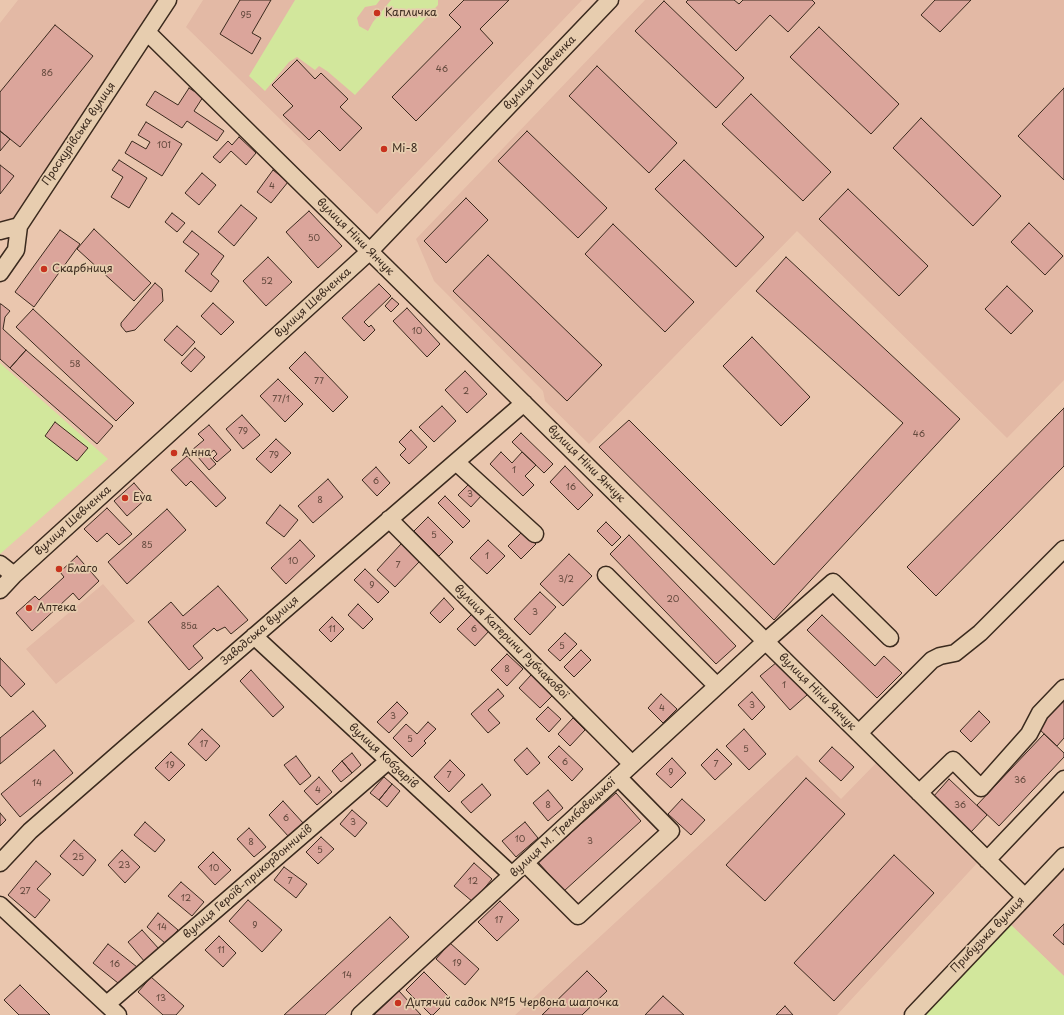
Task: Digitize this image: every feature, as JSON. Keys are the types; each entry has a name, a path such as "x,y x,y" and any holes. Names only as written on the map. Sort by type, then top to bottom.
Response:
{"street":[{"name":"Проскурівська вулиця","path":"0,273 16,250 19,226 168,0"},
{"name":"вулиця Шевченка","path":"0,590 14,575 370,251 610,0"},
{"name":"вулиця Ніни Янчук","path":"147,32 1025,897"},
{"path":"0,231 19,226"},
{"name":"Заводська вулиця","path":"0,863 30,831 524,403"},
{"path":"456,462 535,534"},
{"name":"вулиця Катерини Рубчакової","path":"389,519 632,764"},
{"path":"859,733 932,660 940,656 955,653 980,633 1064,549"},
{"path":"0,564 14,575"},
{"path":"606,575 717,686"},
{"name":"вулиця М. Трембовецької","path":"360,1015 766,641 833,582 890,638"},
{"name":"вулиця Кобзарів","path":"254,636 512,875"},
{"path":"920,793 953,760 981,788 1029,734 1040,713 1064,688"},
{"name":"вулиця Героїв-прикордонників","path":"113,1010 388,760"},
{"path":"525,863 578,916 665,837 671,831 618,777"},
{"path":"987,860 1064,779"},
{"name":"Прибузька вулиця","path":"913,1015 1064,856"},
{"path":"0,905 113,1010"}],"shaded area":[{"path":"18,0 158,0 15,221 0,225 0,23"},
{"path":"203,0 582,0 377,214 186,27"},
{"path":"645,0 1064,0 1064,380 1007,438 797,231 589,444 545,401 543,391 434,281 416,239"},
{"path":"103,584 135,621 56,684 26,649"},
{"path":"797,755 841,799 878,761 979,861 837,1015 515,1015"},
{"path":"1064,865 1064,976 1009,923"}],"green space":[{"path":"295,0 380,0 376,5 365,7 357,18 359,26 368,31 373,22 391,0 438,0 438,5 355,95 327,71 319,66 315,70 297,57 289,62 265,91 249,76"},
{"path":"0,363 108,459 0,554"},
{"path":"1009,923 1064,976 1064,1015 921,1015"}],"building":[{"path":"240,0 271,0 252,33 261,38 252,54 220,34"},
{"path":"464,0 509,0 480,29 493,43 416,121 392,97 461,27 449,15"},
{"path":"688,0 734,0 739,4 743,0 812,0 815,3 788,32 770,15 736,51 686,2"},
{"path":"935,0 971,0 940,32 921,15"},
{"path":"664,1 744,78 716,108 635,31"},
{"path":"55,25 93,56 20,147 0,131 0,92"},
{"path":"819,27 899,104 871,134 790,57"},
{"path":"297,60 315,79 321,73 348,99 340,107 362,128 340,151 319,130 309,140 283,115 293,106 272,85"},
{"path":"597,66 677,143 649,173 569,96"},
{"path":"189,88 203,97 194,111 224,131 217,141 187,121 182,128 146,105 155,91 178,105"},
{"path":"1064,88 1064,180 1018,136"},
{"path":"751,94 831,172 803,201 722,124"},
{"path":"921,118 1001,196 973,226 893,148"},
{"path":"146,122 182,144 162,176 125,153 132,141 146,149 150,142 138,135"},
{"path":"0,131 10,139 0,151"},
{"path":"527,131 607,208 578,238 498,161"},
{"path":"239,137 256,153 246,165 231,151 220,163 213,157 228,141 232,145"},
{"path":"119,160 147,178 129,208 111,197 123,177 112,170"},
{"path":"684,160 764,237 736,267 655,189"},
{"path":"0,165 14,176 0,194"},
{"path":"273,170 288,182 271,203 257,192"},
{"path":"202,173 216,185 199,205 185,193"},
{"path":"848,189 928,266 899,296 819,219"},
{"path":"466,198 488,220 446,263 424,241"},
{"path":"241,205 257,218 234,246 218,232"},
{"path":"309,211 342,246 318,268 286,232"},
{"path":"172,213 185,223 177,232 165,222"},
{"path":"1029,223 1063,256 1045,275 1011,242"},
{"path":"613,224 694,302 665,332 585,254"},
{"path":"94,229 151,283 134,301 77,249"},
{"path":"60,230 80,244 34,307 15,292"},
{"path":"192,231 224,256 211,274 219,281 211,292 185,271 199,254 183,242"},
{"path":"488,255 602,365 567,401 453,291"},
{"path":"268,257 292,282 266,306 243,281"},
{"path":"786,257 960,419 774,620 599,447 629,420 774,565 903,423 756,291"},
{"path":"155,283 162,289 163,301 135,330 126,332 121,326 121,323"},
{"path":"379,284 391,296 364,322 369,327 371,325 375,330 364,341 342,318"},
{"path":"1007,286 1033,311 1011,334 985,309"},
{"path":"392,298 399,304 391,312 385,306"},
{"path":"213,303 234,322 221,335 201,316"},
{"path":"0,304 10,311 5,317 3,329 26,350 10,368 0,359"},
{"path":"407,308 440,344 427,357 393,321"},
{"path":"33,309 134,403 116,421 16,327"},
{"path":"177,326 195,342 182,356 164,340"},
{"path":"752,337 810,397 781,426 723,366"},
{"path":"195,348 205,357 191,372 181,363"},
{"path":"26,350 113,426 97,444 10,368"},
{"path":"305,352 348,397 333,412 289,368"},
{"path":"465,371 487,394 467,413 445,390"},
{"path":"278,379 303,404 285,422 260,396"},
{"path":"442,406 456,421 434,442 419,427"},
{"path":"1064,408 1064,466 936,596 907,567"},
{"path":"242,415 260,435 243,449 226,429"},
{"path":"55,422 88,448 77,461 45,436"},
{"path":"209,425 231,450 217,462 213,458 217,454 214,450 208,455 216,464 209,470 192,450 204,440 198,434"},
{"path":"411,430 427,447 409,464 400,455 406,449 399,442"},
{"path":"521,433 553,464 544,473 512,442"},
{"path":"276,439 291,453 271,473 256,459"},
{"path":"501,452 512,463 522,452 536,465 525,476 534,485 523,496 490,464"},
{"path":"187,456 226,498 216,507 191,481 186,486 171,470"},
{"path":"565,466 593,495 578,510 550,482"},
{"path":"376,467 390,483 377,496 362,480"},
{"path":"328,479 343,497 313,523 298,506"},
{"path":"134,483 147,498 127,516 114,501"},
{"path":"470,483 482,495 471,507 458,495"},
{"path":"445,496 470,521 463,528 438,503"},
{"path":"280,505 298,520 284,537 266,523"},
{"path":"107,508 132,534 119,545 107,533 97,542 84,529"},
{"path":"167,509 186,530 127,584 108,562"},
{"path":"428,517 453,542 439,556 414,531"},
{"path":"606,522 621,537 612,546 597,531"},
{"path":"523,531 536,544 521,559 508,546"},
{"path":"629,535 736,646 716,664 610,554"},
{"path":"300,540 315,556 286,584 271,568"},
{"path":"488,540 505,556 487,574 470,558"},
{"path":"401,544 419,562 395,587 377,570"},
{"path":"569,554 592,576 563,606 540,584"},
{"path":"77,556 99,581 79,600 73,593 32,631 16,613 35,596 39,600 64,577 60,572"},
{"path":"365,569 389,592 378,603 354,580"},
{"path":"218,586 248,620 231,634 225,627 217,631 214,628 193,646 203,658 189,670 148,622 171,602 183,616"},
{"path":"540,592 556,607 530,635 514,619"},
{"path":"444,598 454,609 440,623 430,613"},
{"path":"358,604 373,619 363,629 348,615"},
{"path":"473,613 490,630 475,646 457,629"},
{"path":"822,615 875,666 884,656 902,673 877,698 807,630"},
{"path":"332,617 344,629 331,642 319,630"},
{"path":"565,633 577,644 560,661 548,650"},
{"path":"581,650 591,660 574,677 564,667"},
{"path":"507,654 523,669 507,686 491,670"},
{"path":"0,658 25,684 11,697 0,685"},
{"path":"777,662 807,695 790,710 760,676"},
{"path":"251,670 284,707 273,717 240,681"},
{"path":"531,675 552,696 540,708 519,688"},
{"path":"498,689 504,696 488,710 500,723 488,733 471,714"},
{"path":"752,692 765,707 752,720 738,705"},
{"path":"661,694 677,709 663,723 648,708"},
{"path":"1064,700 1064,738 1057,746 1038,728"},
{"path":"397,702 408,713 389,733 377,722"},
{"path":"548,707 561,719 549,732 536,719"},
{"path":"33,711 46,726 0,764 0,738"},
{"path":"979,711 990,722 971,742 960,731"},
{"path":"573,718 585,730 570,746 558,734"},
{"path":"428,722 436,729 424,741 426,743 412,757 393,738 406,724 417,734"},
{"path":"202,729 220,746 206,761 188,744"},
{"path":"744,729 766,754 749,770 726,746"},
{"path":"1044,734 1064,753 1064,757 999,826 977,805"},
{"path":"559,746 583,769 572,781 548,757"},
{"path":"832,747 854,767 841,781 819,761"},
{"path":"527,748 540,763 527,775 514,760"},
{"path":"717,749 732,764 715,780 701,765"},
{"path":"54,750 73,773 20,817 1,794"},
{"path":"171,752 185,765 169,781 155,768"},
{"path":"352,753 361,765 352,773 342,761"},
{"path":"296,756 311,776 300,785 284,765"},
{"path":"672,758 686,773 671,788 656,774"},
{"path":"450,760 465,775 449,792 434,777"},
{"path":"342,761 352,773 341,782 332,771"},
{"path":"319,777 332,792 317,805 304,791"},
{"path":"384,777 392,784 379,800 370,793"},
{"path":"806,778 845,814 765,901 726,865"},
{"path":"949,779 987,815 971,832 933,797"},
{"path":"392,784 400,791 387,807 379,800"},
{"path":"482,784 491,795 471,813 461,802"},
{"path":"548,790 563,808 548,821 533,803"},
{"path":"616,793 641,821 564,891 538,862"},
{"path":"682,799 705,820 691,835 668,814"},
{"path":"283,801 304,824 289,837 269,815"},
{"path":"352,810 367,823 355,837 340,824"},
{"path":"0,813 6,820 0,826"},
{"path":"145,822 165,840 155,852 134,835"},
{"path":"525,822 538,838 516,857 502,841"},
{"path":"249,828 266,847 254,857 237,839"},
{"path":"321,837 334,849 318,864 306,852"},
{"path":"74,840 96,860 83,876 60,856"},
{"path":"122,850 140,867 125,883 108,865"},
{"path":"213,852 231,870 215,885 198,867"},
{"path":"894,855 934,893 834,1001 794,963"},
{"path":"36,861 51,874 37,889 50,900 35,918 8,895"},
{"path":"474,863 492,879 473,902 454,886"},
{"path":"284,867 307,884 296,898 274,880"},
{"path":"181,882 204,902 192,916 168,896"},
{"path":"248,900 282,930 262,952 229,921"},
{"path":"500,901 519,920 497,941 478,922"},
{"path":"158,913 178,930 166,944 147,927"},
{"path":"390,917 409,937 325,1015 284,1015"},
{"path":"1064,924 1064,945 1053,935"},
{"path":"142,930 159,949 145,962 128,942"},
{"path":"219,936 236,953 223,967 205,950"},
{"path":"450,943 479,969 465,985 436,959"},
{"path":"108,944 137,967 123,987 93,963"},
{"path":"587,971 607,991 582,1015 542,1015"},
{"path":"424,972 450,998 433,1015 431,1015 406,990"},
{"path":"151,977 184,1006 176,1015 163,1015 138,992"},
{"path":"20,985 50,1015 19,1015 4,1000"},
{"name":"Дитячий садок №15 Червона шапочка","path":"399,991 421,1015 374,1015"},
{"path":"663,996 684,1015 645,1015"},
{"path":"785,1006 793,1015 776,1015"}],"place":[{"name":"Капличка","path":"377,13"},
{"name":"Mi-8","path":"384,149"},
{"name":"Скарбниця","path":"44,269"},
{"name":"Анна","path":"174,453"},
{"name":"Eva","path":"125,498"},
{"name":"Благо","path":"59,569"},
{"name":"Аптека","path":"29,608"},
{"name":"Дитячий садок №15 Червона шапочка","path":"398,1003"}]}
